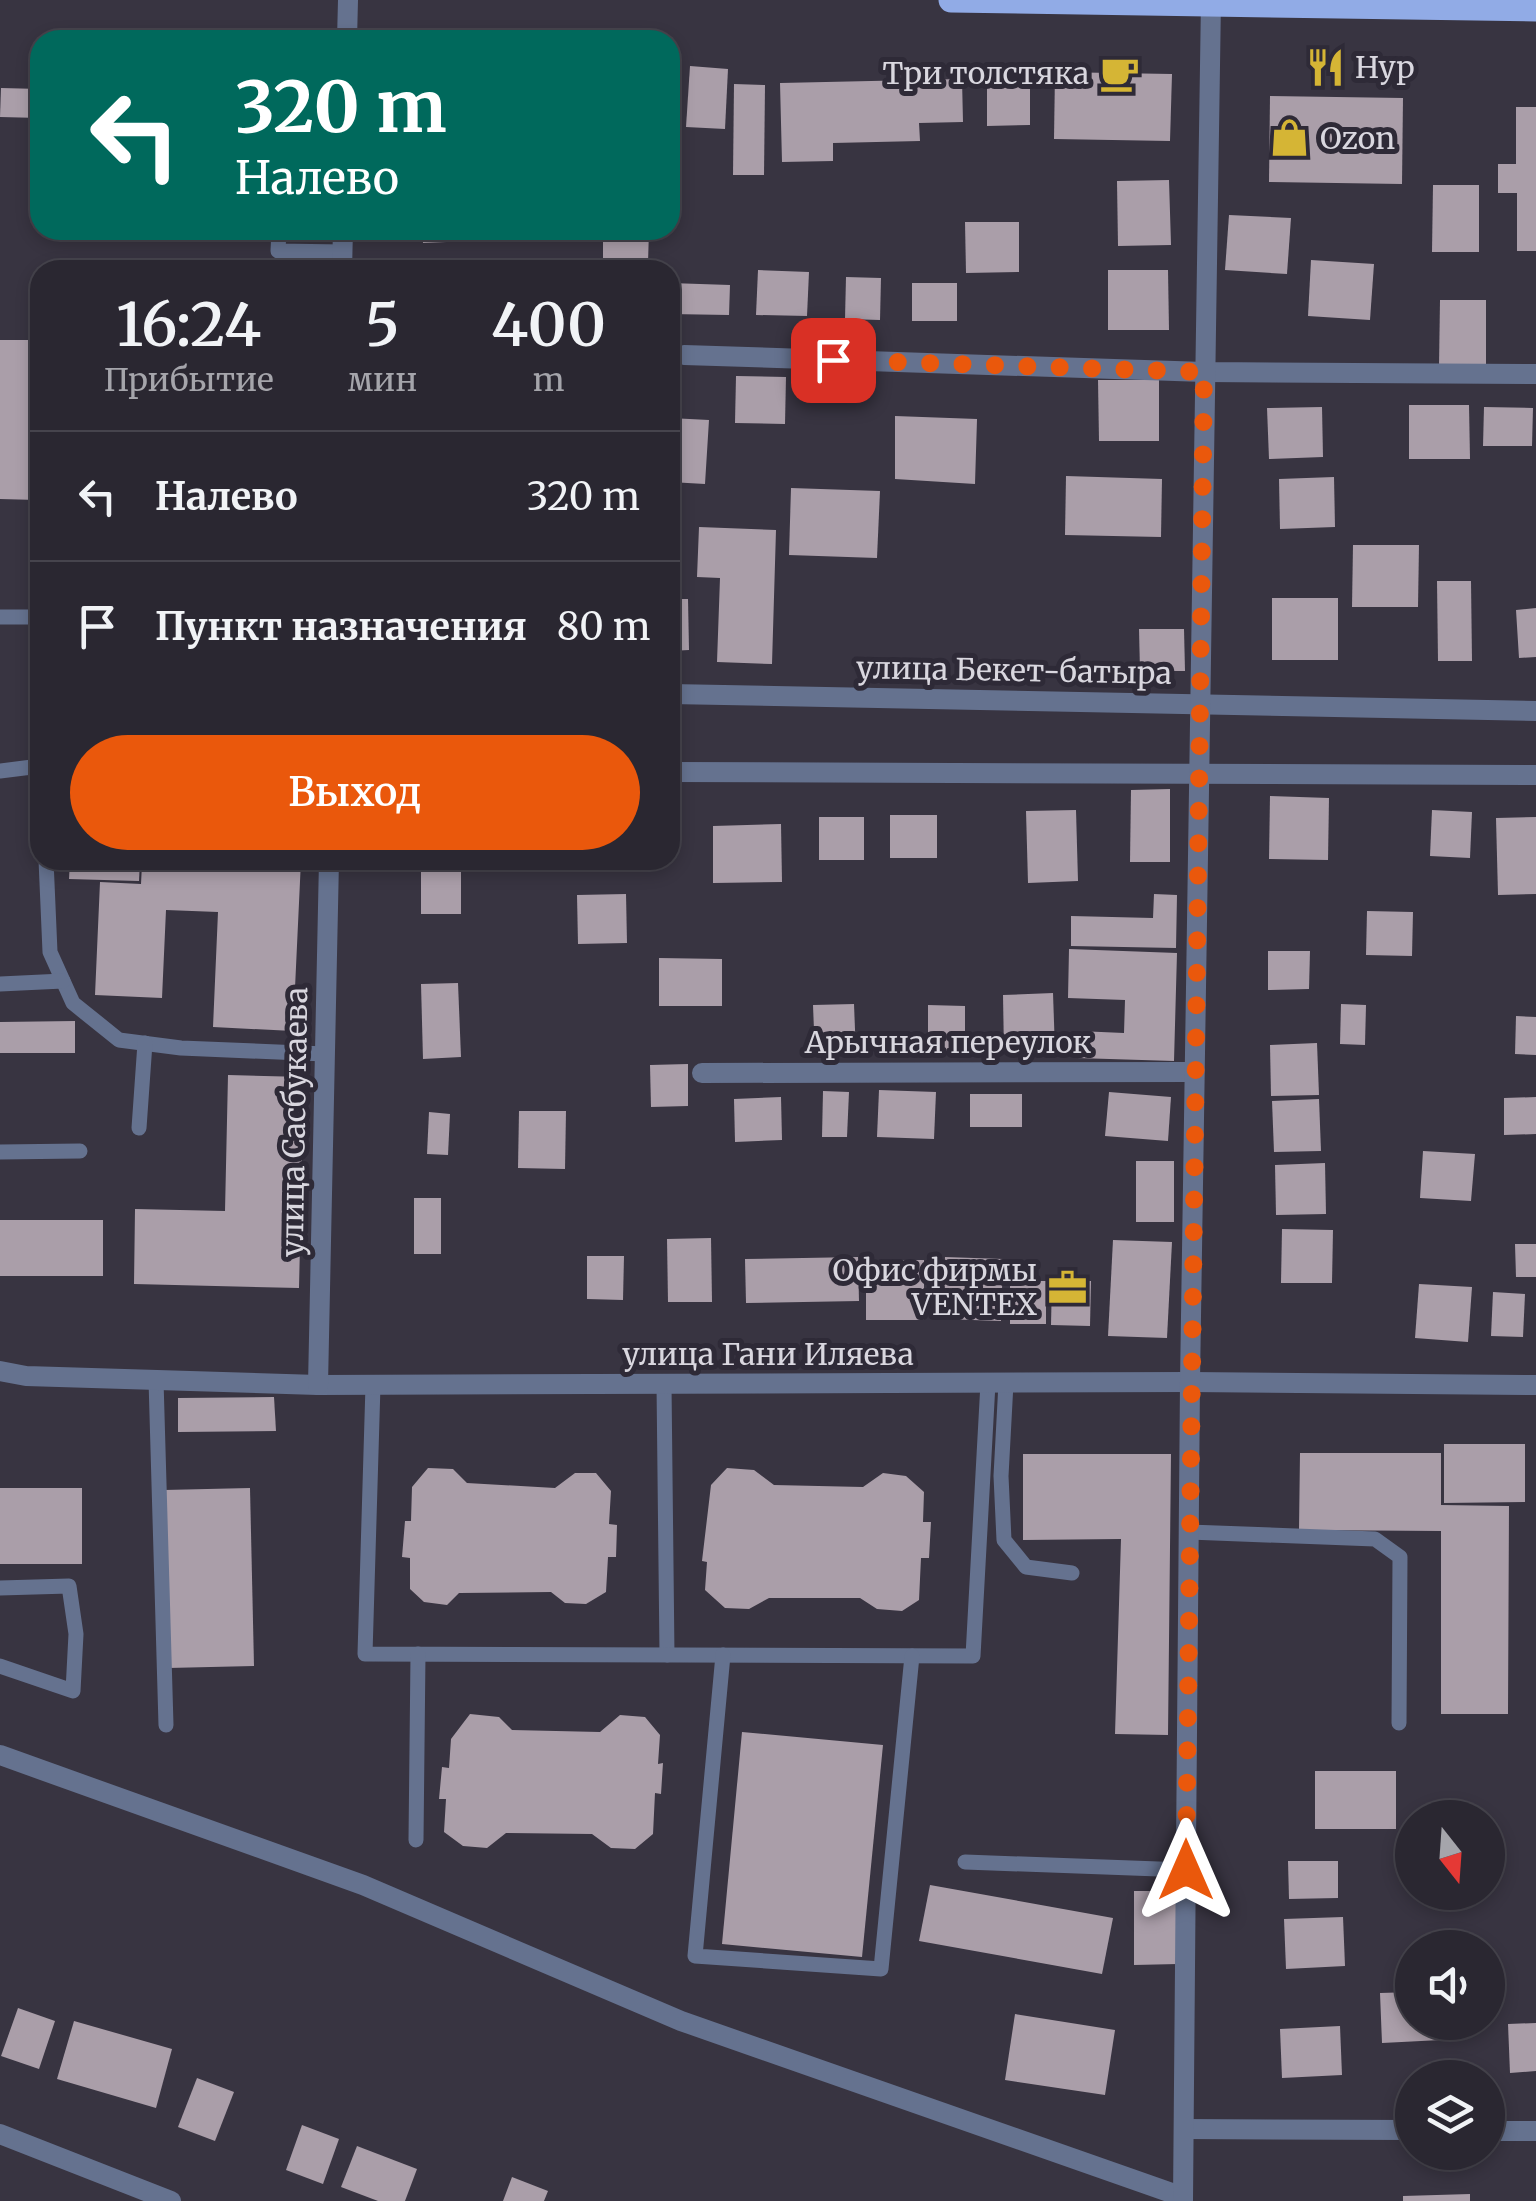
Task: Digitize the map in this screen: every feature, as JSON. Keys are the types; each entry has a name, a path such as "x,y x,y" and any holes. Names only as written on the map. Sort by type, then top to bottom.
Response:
{"main road":[{"path":"952,0 1536,9"}],"street":[{"path":"348,0 348,30"},
{"path":"0,1754 363,1884 682,2021 1184,2199 1190,1382 1211,2"},
{"path":"684,354 1204,372 1536,374"},
{"name":"улица Бекет-батыра","path":"680,694 1536,711"},
{"path":"680,772 1536,774"},
{"name":"улица Сасбукаева","path":"318,1385 330,870"},
{"name":"Арычная переулок","path":"702,1073 1194,1072"},
{"name":"улица Гани Иляева","path":"0,1371 26,1376 318,1385 1536,1384"},
{"path":"1184,2129 1395,2130"},
{"path":"1505,2131 1536,2131"},
{"path":"0,2134 172,2201"}],"lane":[{"path":"279,240 278,251 336,260"},
{"path":"0,617 30,618"},
{"path":"0,771 30,767"},
{"path":"46,870 50,952 72,1003 120,1040 325,1054"},
{"path":"0,984 63,981"},
{"path":"139,1128 145,1043"},
{"path":"0,1152 80,1150"},
{"path":"156,1380 166,1725"},
{"path":"997,1383 1004,1540 1026,1567 1072,1574"},
{"path":"373,1385 365,1654 973,1656 997,1383"},
{"path":"664,1384 668,1654"},
{"path":"1189,1532 1375,1539 1400,1557 1399,1724"},
{"path":"0,1588 70,1586 76,1634 73,1691 0,1666"},
{"path":"416,1840 418,1654"},
{"path":"722,1655 695,1956 882,1969 912,1656"},
{"path":"965,1862 1186,1870"}],"building":[{"path":"690,66 728,69 725,129 686,127"},
{"path":"1055,72 1172,74 1170,141 1054,139"},
{"path":"987,74 1030,74 1030,125 987,126"},
{"path":"962,79 963,122 919,123 920,141 833,143 833,161 782,162 780,83"},
{"path":"734,84 765,85 764,175 733,175"},
{"path":"1,88 30,89 30,118 0,117"},
{"path":"1270,96 1403,98 1402,184 1269,182"},
{"path":"1516,107 1536,107 1536,251 1517,251 1517,193 1498,193 1498,164 1516,164"},
{"path":"1169,180 1171,245 1118,246 1117,181"},
{"path":"1433,185 1479,185 1479,252 1432,252"},
{"path":"1229,215 1291,218 1287,274 1225,270"},
{"path":"965,222 1019,222 1019,272 966,273"},
{"path":"423,240 493,240 423,243"},
{"path":"603,240 649,240 648,260 603,260"},
{"path":"475,258 475,260 429,259"},
{"path":"1311,260 1374,264 1370,320 1308,316"},
{"path":"758,270 809,272 807,316 756,315"},
{"path":"1108,270 1168,270 1169,330 1108,330"},
{"path":"846,277 881,278 880,320 845,319"},
{"path":"680,283 730,285 729,315 680,314"},
{"path":"912,283 957,283 957,321 912,321"},
{"path":"1440,300 1486,300 1486,368 1439,367"},
{"path":"0,340 30,340 30,500 0,499"},
{"path":"736,376 786,377 785,424 735,423"},
{"path":"1098,380 1159,380 1159,441 1099,441"},
{"path":"1409,405 1469,405 1470,459 1409,459"},
{"path":"1322,407 1323,457 1269,459 1267,408"},
{"path":"1484,407 1533,408 1532,446 1483,446"},
{"path":"895,416 977,419 975,484 895,479"},
{"path":"680,419 709,420 705,484 680,483"},
{"path":"1066,476 1162,479 1161,537 1065,535"},
{"path":"1334,477 1335,527 1280,529 1279,479"},
{"path":"791,488 880,491 877,558 789,555"},
{"path":"699,527 776,530 772,664 717,662 720,578 697,577"},
{"path":"1353,545 1419,545 1418,607 1352,607"},
{"path":"1437,581 1471,581 1472,661 1438,661"},
{"path":"1272,598 1338,598 1338,660 1272,660"},
{"path":"680,599 688,599 689,650 680,650"},
{"path":"1536,608 1536,657 1519,658 1516,610"},
{"path":"1139,629 1184,629 1185,671 1140,671"},
{"path":"1170,789 1170,862 1130,862 1131,790"},
{"path":"1270,796 1329,798 1328,860 1269,859"},
{"path":"1076,810 1078,881 1028,883 1026,811"},
{"path":"1432,810 1472,812 1470,858 1430,856"},
{"path":"890,815 937,815 937,858 890,858"},
{"path":"819,817 864,817 864,860 819,860"},
{"path":"1536,817 1536,894 1498,895 1496,818"},
{"path":"781,824 782,882 713,883 713,826"},
{"path":"69,870 140,870 139,881 69,879"},
{"path":"142,870 301,870 293,1031 213,1027 218,912 166,910 162,998 95,995 100,882 141,884"},
{"path":"421,870 461,870 461,914 421,914"},
{"path":"626,894 627,943 578,944 577,895"},
{"path":"1154,894 1177,895 1176,948 1071,946 1071,916 1153,918"},
{"path":"1367,911 1413,912 1412,956 1366,955"},
{"path":"1069,949 1177,953 1174,1061 1077,1058 1078,1031 1124,1033 1125,1000 1068,998"},
{"path":"1268,951 1310,951 1309,989 1268,990"},
{"path":"659,958 722,959 722,1006 659,1006"},
{"path":"458,983 461,1057 423,1059 421,984"},
{"path":"1053,993 1055,1051 1004,1052 1003,995"},
{"path":"854,1004 856,1055 815,1056 813,1005"},
{"path":"1341,1004 1366,1005 1365,1045 1340,1044"},
{"path":"928,1005 965,1006 965,1051 928,1051"},
{"path":"1516,1016 1536,1017 1536,1055 1515,1054"},
{"path":"75,1021 75,1053 0,1053 0,1022"},
{"path":"1317,1043 1319,1095 1271,1096 1270,1045"},
{"path":"688,1064 688,1106 651,1107 650,1065"},
{"path":"228,1075 304,1077 299,1288 134,1284 135,1209 225,1211"},
{"path":"879,1090 936,1092 934,1139 877,1137"},
{"path":"823,1091 849,1092 847,1137 822,1137"},
{"path":"1109,1092 1171,1097 1168,1141 1105,1136"},
{"path":"970,1094 1022,1094 1022,1127 970,1127"},
{"path":"781,1097 782,1140 735,1142 734,1099"},
{"path":"1536,1097 1536,1134 1504,1135 1504,1098"},
{"path":"1319,1099 1321,1151 1274,1152 1272,1101"},
{"path":"519,1111 566,1111 565,1169 518,1168"},
{"path":"429,1112 450,1114 448,1155 427,1154"},
{"path":"1423,1151 1475,1154 1471,1201 1420,1198"},
{"path":"1136,1161 1174,1161 1174,1222 1136,1222"},
{"path":"1325,1163 1326,1214 1276,1215 1275,1165"},
{"path":"414,1198 441,1198 441,1254 414,1254"},
{"path":"0,1220 103,1220 103,1276 0,1276"},
{"path":"1282,1229 1333,1230 1332,1283 1281,1283"},
{"path":"711,1238 712,1302 668,1302 667,1239"},
{"path":"1113,1240 1172,1242 1167,1338 1108,1336"},
{"path":"1515,1244 1536,1244 1536,1277 1516,1277"},
{"path":"587,1256 624,1256 623,1300 587,1299"},
{"path":"858,1257 859,1301 746,1303 745,1259"},
{"path":"945,1257 1003,1259 1001,1321 943,1319"},
{"path":"866,1260 924,1260 924,1320 866,1320"},
{"path":"1052,1280 1091,1281 1090,1326 1051,1325"},
{"path":"1010,1281 1046,1281 1046,1324 1010,1324"},
{"path":"1419,1284 1472,1287 1468,1342 1415,1338"},
{"path":"1493,1292 1525,1294 1523,1337 1491,1336"},
{"path":"274,1397 276,1431 178,1432 178,1398"},
{"path":"1444,1444 1525,1444 1525,1502 1444,1503"},
{"path":"1300,1453 1441,1453 1441,1505 1509,1506 1508,1714 1441,1714 1441,1531 1299,1530"},
{"path":"1023,1454 1171,1454 1168,1735 1115,1734 1121,1539 1023,1540"},
{"path":"428,1468 453,1469 467,1483 555,1488 575,1473 596,1473 611,1491 609,1524 617,1525 616,1557 608,1557 606,1592 586,1604 565,1603 551,1592 459,1593 447,1605 424,1602 410,1589 410,1558 402,1557 405,1521 411,1521 412,1487"},
{"path":"727,1468 754,1470 774,1485 863,1487 883,1473 906,1476 924,1492 923,1522 931,1522 929,1558 921,1558 919,1600 902,1611 877,1609 860,1598 769,1598 749,1609 725,1608 705,1590 707,1562 702,1561 711,1485"},
{"path":"0,1488 82,1488 82,1564 0,1564"},
{"path":"250,1488 254,1666 168,1668 164,1490"},
{"path":"470,1714 499,1717 512,1730 600,1732 620,1715 645,1717 660,1735 658,1764 663,1763 661,1794 655,1793 653,1834 635,1849 611,1848 592,1834 506,1833 487,1848 463,1846 444,1832 446,1799 439,1799 442,1767 449,1768 451,1739"},
{"path":"742,1732 883,1745 862,1957 722,1944"},
{"path":"1315,1771 1396,1771 1395,1829 1315,1829"},
{"path":"1288,1861 1338,1861 1338,1898 1289,1899"},
{"path":"930,1885 1113,1918 1102,1974 919,1941"},
{"path":"1134,1891 1177,1891 1178,1964 1134,1965"},
{"path":"1343,1917 1345,1966 1286,1969 1284,1919"},
{"path":"1380,1993 1395,1993 1395,2040 1441,2040 1382,2043"},
{"path":"18,2008 55,2021 39,2069 1,2056"},
{"path":"1015,2014 1115,2030 1105,2095 1005,2080"},
{"path":"74,2021 172,2049 156,2108 57,2079"},
{"path":"1536,2023 1536,2071 1510,2073 1508,2024"},
{"path":"1340,2026 1342,2075 1282,2078 1280,2029"},
{"path":"197,2078 234,2092 215,2141 178,2127"},
{"path":"302,2125 339,2139 323,2184 286,2170"},
{"path":"357,2146 417,2169 405,2201 378,2201 341,2187"},
{"path":"512,2177 548,2191 544,2201 503,2201"},
{"path":"1470,2194 1470,2201 1403,2201 1403,2196"}],"place":[{"name":"Нур","path":"1325,67"},
{"name":"Три толстяка","path":"1119,73"},
{"name":"Ozon","path":"1290,138"},
{"name":"Офис фирмы VENTEX","path":"1067,1287"}],"route":[{"path":"833,360 1204,372 1186,1870"}]}
